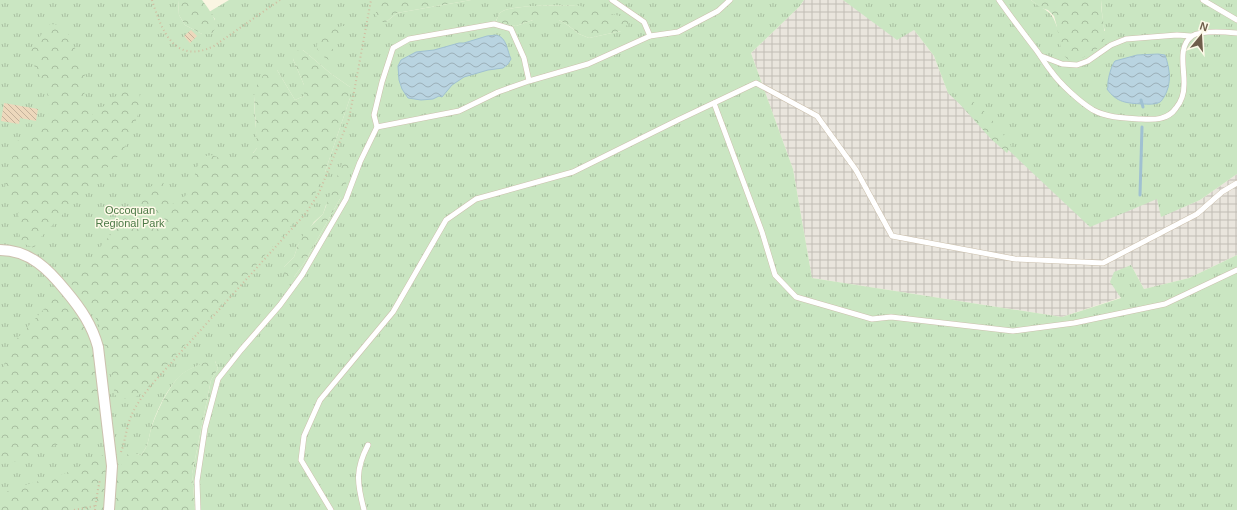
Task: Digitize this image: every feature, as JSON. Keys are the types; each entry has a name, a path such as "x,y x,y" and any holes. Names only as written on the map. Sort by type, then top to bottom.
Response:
{"street":[{"path":"0,250 17,252 32,258 42,265 56,278 86,317 92,329 98,347 112,466 109,510"}],"lane":[{"path":"612,0 644,22 650,36"},
{"path":"376,127 459,112 498,92 529,81 588,64 650,36 678,32 718,11 730,0"},
{"path":"999,0 1041,56 1050,71 1067,89 1093,110 1120,118 1162,119 1170,115 1176,109 1181,100 1184,87 1184,47 1191,36"},
{"path":"1203,0 1237,20"},
{"path":"198,510 197,481 205,428 218,379 280,305 302,274 346,199 360,162 376,127 374,115 382,82 393,48 409,39 494,24 511,30 524,58 529,81"},
{"path":"1041,56 1062,64 1077,65 1088,61 1111,45 1126,39 1177,35 1191,36 1211,32 1237,33"},
{"path":"331,510 301,460 304,436 320,400 393,312 446,220 476,199 573,172 756,83 818,116 856,170 892,236 1015,259 1103,263 1197,214 1222,192 1237,183"},
{"path":"714,103 762,232 775,274 796,297 872,319 891,317 1014,331 1074,323 1165,304 1237,270"},
{"path":"364,510 359,494 358,468 368,445"}],"path":[{"path":"152,0 162,26 175,45 187,52 194,53 214,46 280,0"},
{"path":"121,453 130,418 137,404 154,382 306,213 319,193 349,119 371,0"},
{"path":"95,510 100,481"},
{"path":"74,510 95,506"}],"shaded area":[{"path":"804,0 843,0 858,10 914,30 934,56 948,93 1158,199 1161,216 1200,200 1237,174 1237,255 1189,278 1144,289 1131,265 1122,297 1062,317 812,278 793,169 751,53 799,7"}],"green space":[{"name":"Occoquan Regional Park","path":"0,0 178,0 179,15 185,25 202,34 212,34 215,19 209,12 229,0 381,0 379,1 381,22 386,22 397,13 471,0 804,0 799,7 751,53 793,169 812,278 1062,317 1121,298 1110,282 1114,272 1131,265 1144,289 1189,278 1237,255 1237,510 195,510 192,474 211,380 218,369 215,361 207,362 193,368 181,375 176,380 159,407 144,451 141,455 129,453 121,510 0,507","holes":["576,5 621,31 589,38 579,34 559,20 533,20 516,26 496,21 500,13 514,8","303,50 330,73 350,87 350,98 325,172 253,153 257,148 254,96 277,70 295,100 304,96 304,85 293,59","341,197 304,263 294,277 284,267 294,257 298,245 314,222 323,214 326,205"]},
{"path":"178,0 202,0 211,12 216,23 216,27 212,34 202,34 185,25 179,15"},
{"path":"379,0 471,0 397,13 386,22 381,22 376,16 376,6"},
{"path":"843,0 1031,0 1050,13 1057,27 1105,31 1101,0 1237,0 1237,174 1200,200 1161,217 1157,199 1090,227 948,93 934,56 914,30 897,40"},
{"path":"1031,0 1101,0 1104,44 1084,57 1070,61 1062,54 1054,16 1048,10 1041,8"},
{"path":"576,5 620,16 628,19 629,23 621,31 589,38 579,34 559,20 533,20 516,26 496,22 500,13 513,8"},
{"path":"50,24 62,25 85,69 84,107 93,115 121,92 139,91 141,104 134,127 123,151 41,237 34,248 20,242 18,204 8,198 4,192 6,182 12,172 12,158 16,142 48,119 49,102 47,94 41,78 28,55"},
{"path":"344,26 348,29 344,38 331,40 331,47 336,54 337,60 331,61 325,58 317,49 317,44 325,32"},
{"name":"Occoquan Regional Park","path":"303,50 330,73 350,87 350,98 325,172 314,196 290,227 143,392 134,398 120,399 115,395 102,333 95,316 70,283 160,176 169,202 175,204 190,192 197,167 205,156 213,155 236,166 247,161 257,148 254,96 257,85 267,69 277,70 295,100 304,96 304,85 293,59 295,51"},
{"path":"960,96 975,103 989,116 1011,146 1007,153 991,139 958,102"},
{"path":"349,159 354,163 341,197 304,263 294,277 288,277 282,272 284,267 294,257 304,233 323,214 343,161"},
{"path":"55,297 63,299 85,322 91,337 102,431 90,438 67,441 26,458 0,464 0,377 12,344"},
{"path":"208,361 215,361 218,369 211,380 192,474 195,510 0,510 0,495 12,489 66,473 103,455 121,465 129,452 141,455 147,445 156,415 168,391 183,373"}],"water":[{"path":"496,35 500,36 505,41 511,59 503,68 488,70 464,77 452,85 442,97 439,96 433,99 421,100 408,98 402,89 399,80 398,66 401,60 416,52 434,50"},
{"path":"1137,55 1165,55 1169,76 1167,92 1161,102 1156,104 1127,103 1119,100 1107,89 1112,66 1115,61"}],"building":[{"path":"191,30 197,36 190,43 184,36"},
{"path":"4,103 38,109 36,121 20,118 19,124 1,121"}],"waterway":[{"path":"1141,100 1143,107"},
{"path":"1140,195 1142,127"}]}
